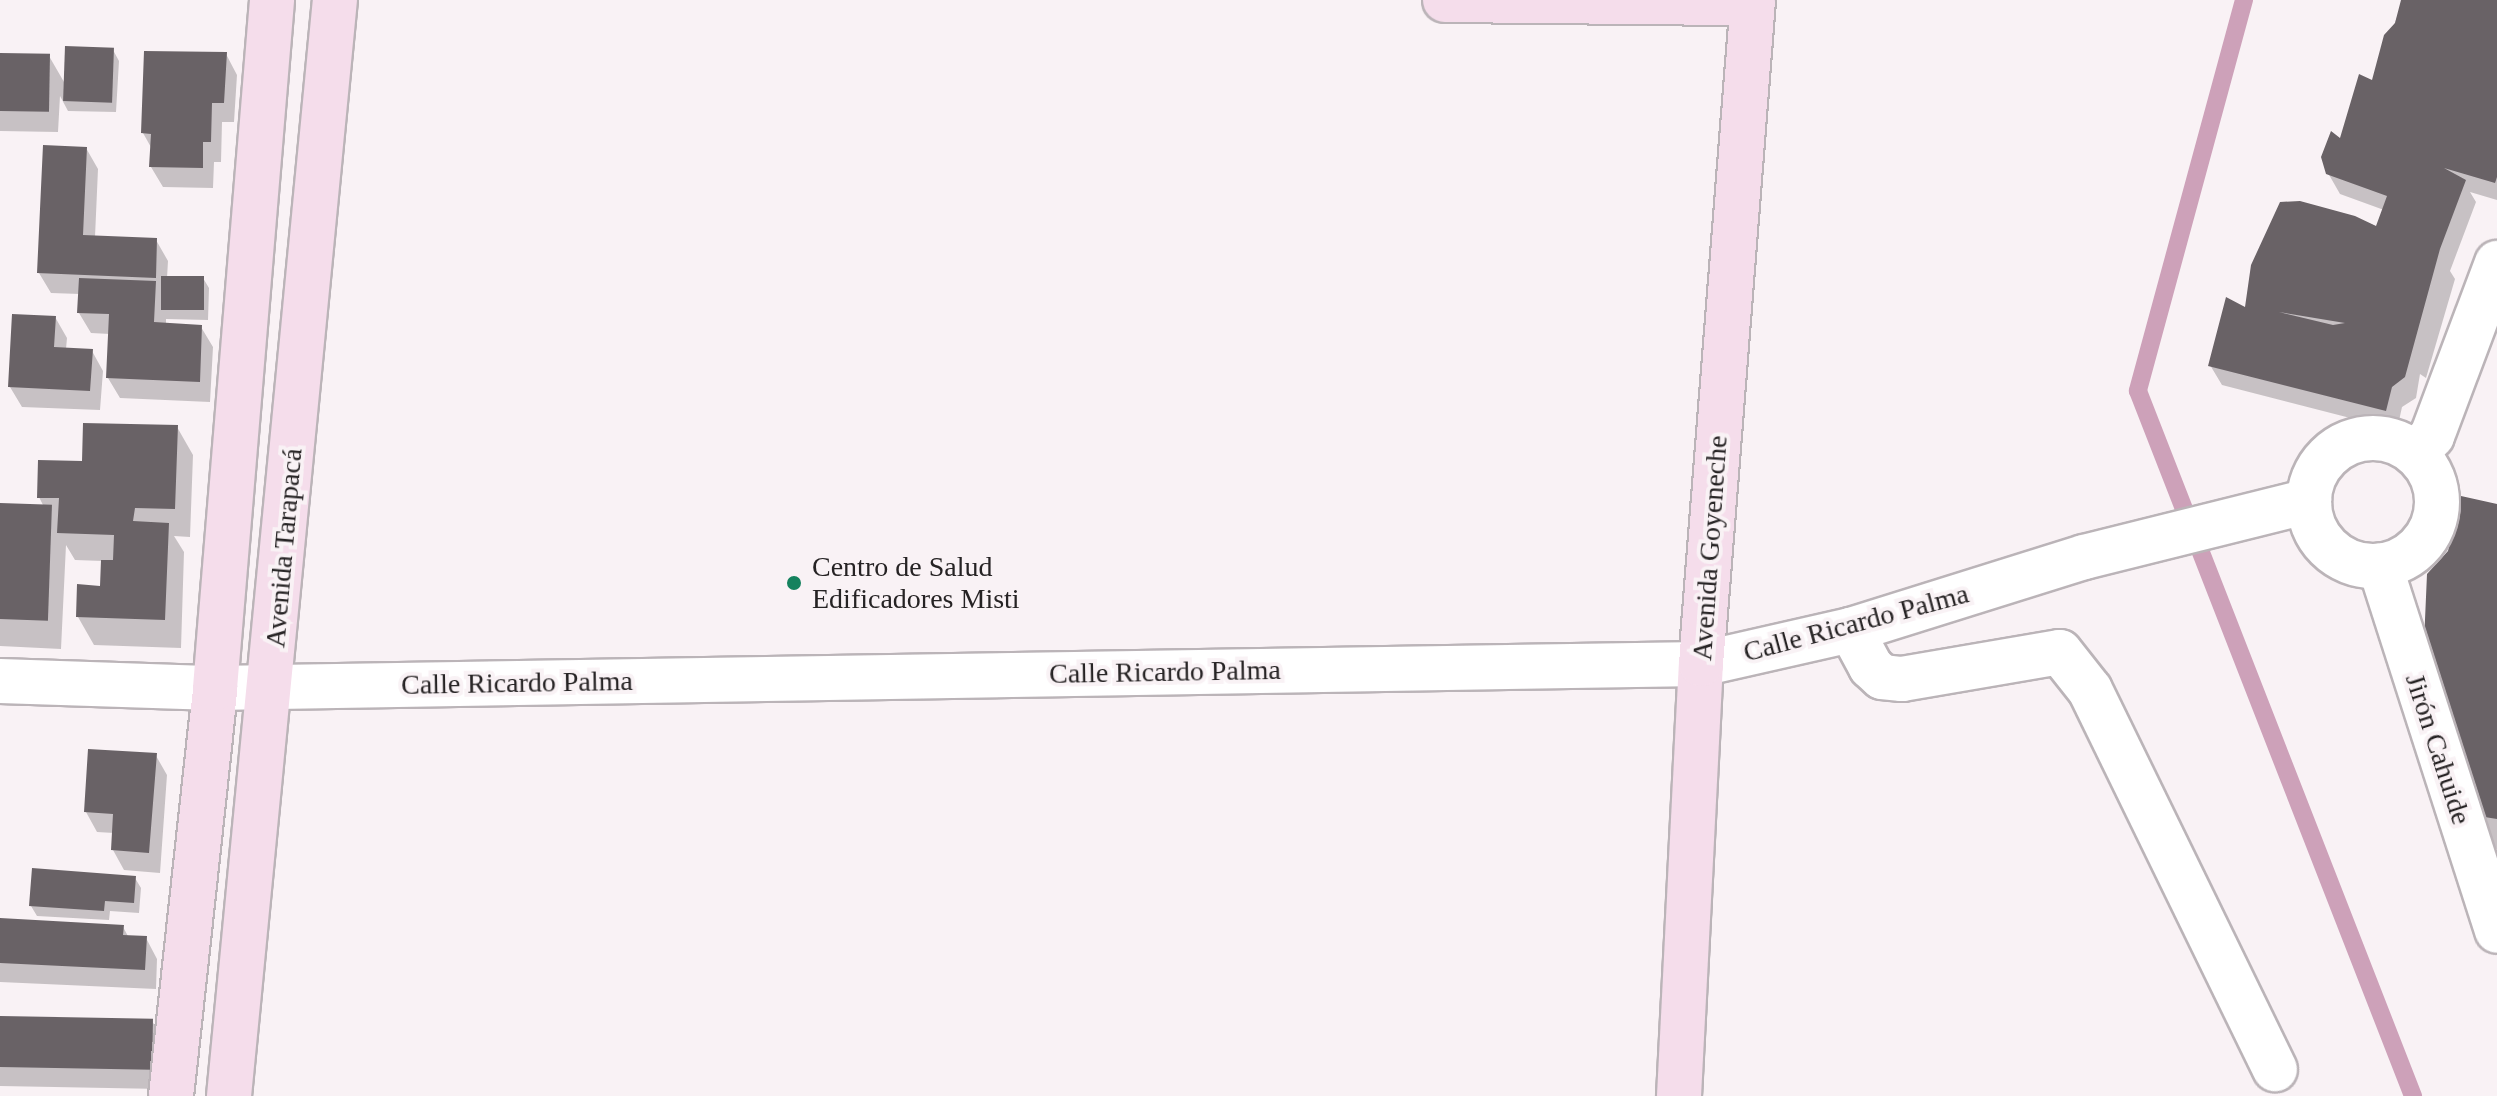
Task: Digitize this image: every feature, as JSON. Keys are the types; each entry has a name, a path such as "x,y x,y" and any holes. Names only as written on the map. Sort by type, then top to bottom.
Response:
{"street":[{"name":"Avenida Tarapacá","path":"171,1096 215,688 272,0"},
{"name":"Avenida Tarapacá","path":"229,1096 271,687 335,0"},
{"path":"1445,0 1752,1"},
{"name":"Avenida Goyeneche","path":"1679,1096 1701,664 1752,1"},
{"path":"2415,453 2432,436 2497,263"},
{"path":"2378,437 2398,442 2415,453 2429,469 2437,489 2438,511 2431,531 2419,549 2401,561 2380,566 2358,565 2338,557 2322,542 2312,522 2309,501 2313,481 2323,462 2347,444 2378,437"},
{"name":"Calle Ricardo Palma","path":"0,681 215,688 1701,664 1851,630 2084,557 2309,501"},
{"name":"Jirón Cahuide","path":"2380,566 2497,931"},
{"path":"1851,630 1871,667 1882,677 1902,679 2060,652 2090,690 2275,1069"}],"building":[{"path":"2401,0 2497,0 2497,177 2495,183 2444,168 2466,180 2440,249 2405,377 2392,387 2386,411 2208,366 2226,297 2245,307 2251,265 2280,202 2300,201 2355,216 2376,226 2387,196 2326,174 2321,157 2331,131 2340,138 2359,74 2372,80 2384,35 2395,23","holes":["2279,312 2345,323 2333,325"]},
{"path":"65,46 114,48 112,103 63,101"},
{"path":"144,51 227,52 224,103 212,103 211,142 203,142 203,168 149,167 151,134 141,133"},
{"path":"0,53 50,54 49,112 0,111"},
{"path":"43,145 87,147 83,235 157,238 156,278 37,273"},
{"path":"161,276 204,276 204,310 161,310"},
{"path":"79,278 156,281 154,322 202,325 200,382 106,378 109,314 77,313"},
{"path":"12,314 56,316 54,347 93,349 90,391 8,387"},
{"path":"83,423 178,425 175,509 135,508 133,521 169,523 165,620 76,617 77,584 100,586 101,560 113,560 114,535 57,533 59,498 37,498 38,460 82,461"},
{"path":"2461,496 2497,504 2497,819 2466,814 2422,688 2427,574 2448,551"},
{"path":"0,503 52,505 48,621 0,619"},
{"path":"88,749 157,753 149,853 111,850 113,814 84,812"},
{"path":"32,868 136,876 134,903 105,901 104,911 29,906"},
{"path":"0,918 124,925 123,935 147,936 145,970 0,963"},
{"path":"0,1016 153,1019 152,1070 0,1067"}],"waterway":[{"path":"2244,0 2138,391 2413,1096"}],"place":[{"name":"Centro de Salud Edificadores Misti","path":"794,583"}]}
